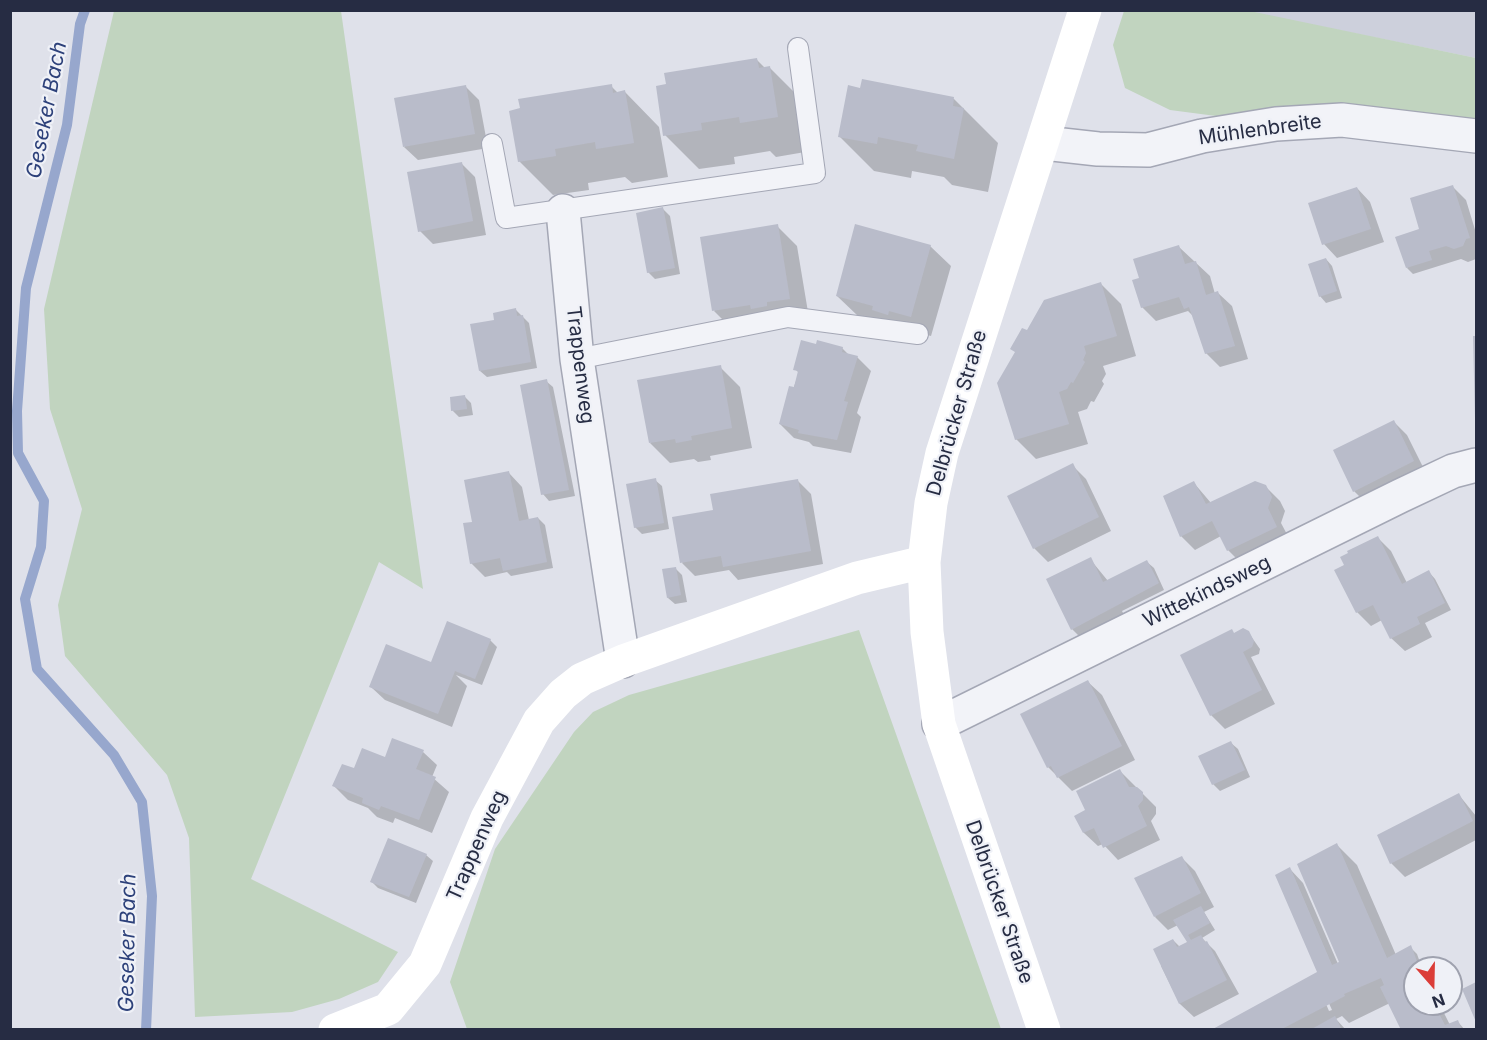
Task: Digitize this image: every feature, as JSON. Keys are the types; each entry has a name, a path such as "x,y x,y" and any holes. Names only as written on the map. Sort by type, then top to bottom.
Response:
{"main road":[{"name":"Delbrücker Straße","path":"1044,1029 939,724 927,632 924,562 931,503 942,453 1044,143 1085,10"},
{"name":"Trappenweg","path":"334,1029 387,1009 425,964 487,818 539,721 562,694 582,679 623,661 828,587 924,562"}],"street":[{"name":"Mühlenbreite","path":"1044,143 1098,149 1148,150 1202,136 1276,124 1342,120 1476,136"},
{"name":"Trappenweg","path":"563,211 577,359 623,661"},
{"name":"Wittekindsweg","path":"939,724 1400,496 1453,471 1476,465"}],"lane":[{"path":"492,144 506,218 815,173 798,48"},
{"path":"577,359 788,317 918,334"}],"shaded area":[{"path":"1245,11 1476,11 1476,58"}],"green space":[{"path":"1245,10 1476,58 1476,122 1239,119 1170,110 1125,88 1113,45 1124,11"},
{"path":"114,11 341,11 423,589 379,562 251,879 398,952 378,982 339,999 292,1012 195,1017 189,838 167,775 65,656 58,605 82,509 50,409 44,309"},
{"path":"859,630 1001,1029 467,1029 450,982 495,849 574,732 593,712 629,695"}],"building":[{"path":"757,58 759,68 770,66 778,117 740,123 739,117 701,123 702,130 663,136 656,86 666,84 664,73"},
{"path":"862,79 954,97 953,106 964,108 954,159 916,151 918,145 878,137 877,144 838,137 848,85 860,88"},
{"path":"612,84 613,93 625,90 634,143 596,149 595,142 555,149 556,156 518,162 509,111 520,108 518,99"},
{"path":"466,85 475,134 403,147 394,98"},
{"path":"462,162 473,221 418,232 407,172"},
{"path":"1453,185 1470,238 1466,239 1463,246 1454,249 1446,246 1429,251 1432,260 1406,268 1395,237 1419,229 1410,198"},
{"path":"1357,187 1371,229 1322,245 1308,203"},
{"path":"663,207 675,268 647,273 636,213"},
{"path":"778,224 790,299 767,302 767,306 751,309 750,305 712,311 700,237"},
{"path":"855,224 931,245 911,317 889,311 888,315 872,310 873,306 836,296"},
{"path":"1179,245 1185,264 1196,261 1206,295 1218,291 1235,346 1205,354 1189,307 1184,309 1179,297 1141,308 1132,280 1139,278 1133,259"},
{"path":"1326,258 1337,291 1319,297 1308,264"},
{"path":"1101,282 1117,336 1084,346 1086,353 1083,360 1085,362 1073,383 1071,382 1067,389 1059,392 1069,424 1015,440 997,383 1015,352 1010,349 1022,328 1027,330 1044,300"},
{"path":"516,308 517,316 523,315 531,362 479,371 470,324 494,320 493,313"},
{"path":"1473,336 1476,336 1476,419 1475,419"},
{"path":"801,340 816,344 817,340 843,347 842,352 858,356 844,401 848,402 837,440 798,433 799,430 779,424 789,386 794,387 798,371 793,370"},
{"path":"721,365 732,428 691,436 692,440 676,443 675,439 649,443 637,380"},
{"path":"547,379 569,490 541,495 520,385"},
{"path":"465,395 467,409 451,411 450,397"},
{"path":"1394,420 1414,461 1353,492 1333,450"},
{"path":"1073,463 1099,517 1033,549 1007,496"},
{"path":"509,471 519,521 538,517 547,562 503,571 500,558 470,564 463,523 472,522 464,480"},
{"path":"656,478 664,523 634,528 626,484"},
{"path":"798,479 811,551 723,567 721,556 680,563 672,517 713,510 710,494"},
{"path":"1194,481 1206,504 1255,481 1266,485 1272,497 1268,508 1277,527 1227,551 1212,521 1180,537 1163,496"},
{"path":"1378,536 1402,584 1429,570 1445,603 1417,617 1420,624 1390,639 1373,605 1356,613 1334,570 1344,565 1340,557 1348,553 1347,551"},
{"path":"1091,557 1103,582 1147,560 1159,583 1071,630 1046,579"},
{"path":"676,567 681,595 667,598 662,569"},
{"path":"447,621 491,639 475,679 455,671 438,714 369,687 386,644 431,662"},
{"path":"1243,628 1249,631 1254,641 1252,647 1243,652 1262,690 1210,716 1180,655 1232,629 1234,633"},
{"path":"1088,680 1122,746 1057,778 1051,766 1047,768 1020,714"},
{"path":"392,738 424,750 416,769 436,777 419,820 381,806 379,810 362,803 363,798 332,786 342,764 354,768 362,748 385,757"},
{"path":"1231,741 1245,770 1212,785 1198,756"},
{"path":"1120,769 1129,787 1137,787 1143,792 1143,800 1138,806 1147,826 1103,848 1094,828 1083,833 1074,816 1085,810 1076,791"},
{"path":"1459,793 1473,821 1390,864 1377,835"},
{"path":"388,838 427,854 409,897 370,882"},
{"path":"1337,843 1387,958 1411,945 1415,956 1403,956 1403,1016 1440,1016 1445,1025 1458,1020 1462,1030 1401,1030 1380,987 1384,985 1381,978 1344,994 1345,996 1280,1030 1211,1030 1317,972 1275,875 1290,867 1332,965 1339,962 1297,864"},
{"path":"1182,856 1201,893 1154,917 1134,878"},
{"path":"1201,906 1210,923 1188,935 1191,940 1201,935 1205,942 1207,941 1227,980 1179,1004 1153,949 1173,939 1177,947 1187,942 1173,920"},
{"path":"1476,982 1476,1022 1463,991 1463,988"},
{"path":"1335,1016 1342,1030 1310,1030"}],"waterway":[{"name":"Geseker Bach","path":"85,10 80,24 67,125 26,288 17,411 18,453 44,501 41,547 25,599 37,669 114,755 142,802 152,896 146,1030"}]}
